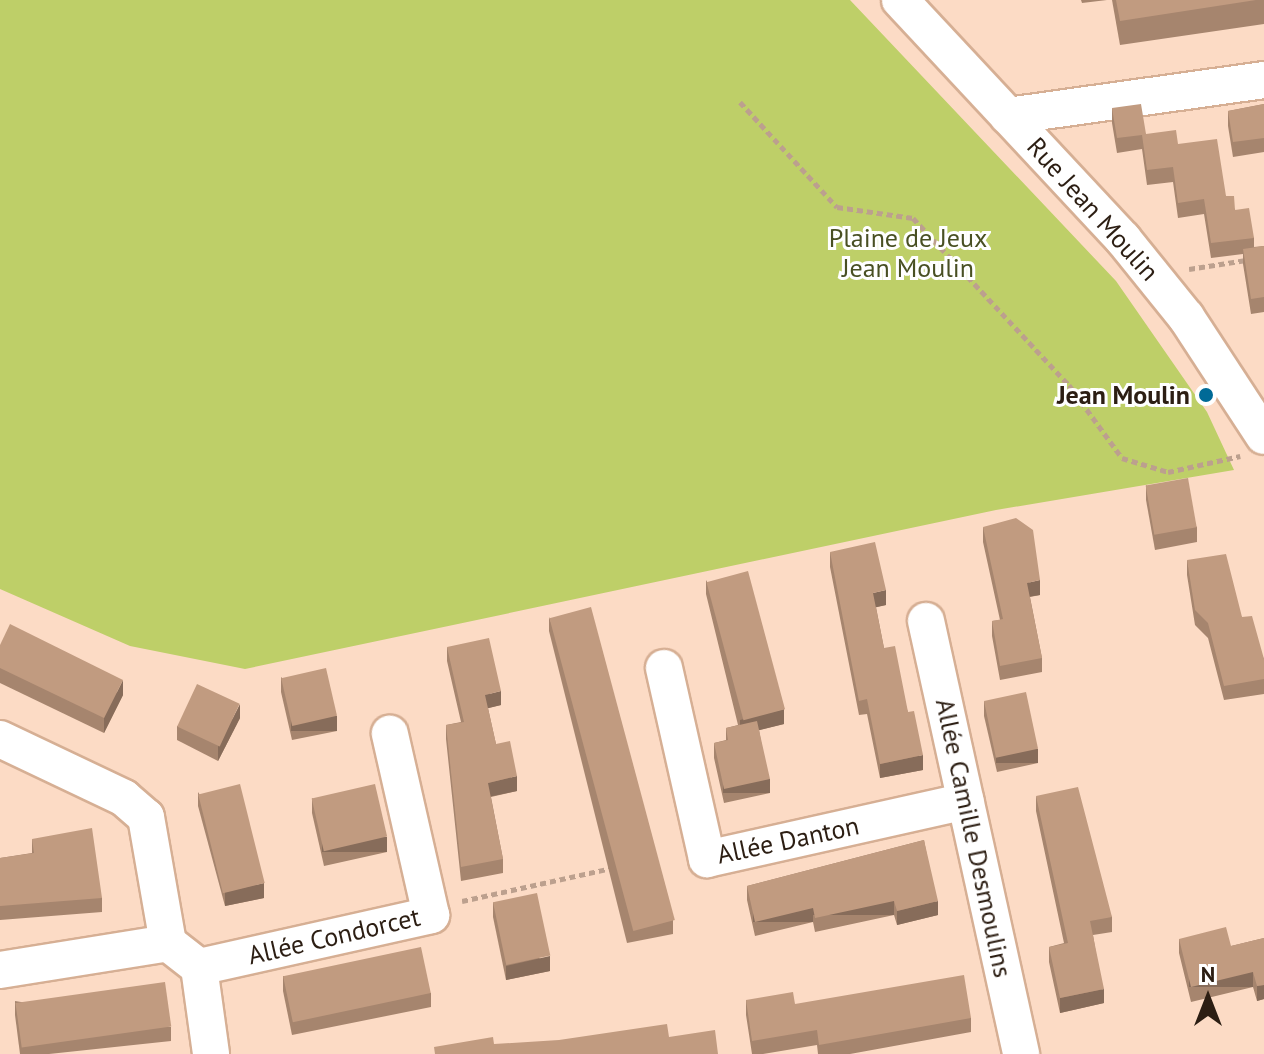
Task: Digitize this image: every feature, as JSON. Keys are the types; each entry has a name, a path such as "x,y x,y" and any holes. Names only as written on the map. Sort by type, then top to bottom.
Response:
{"street":[{"name":"Rue Jean Moulin","path":"900,0 1152,274 1257,445"},
{"path":"1008,116 1264,80"},
{"name":"Allée Camille Desmoulins","path":"926,621 1021,1054"},
{"name":"Allée Danton","path":"664,668 707,859 966,801"},
{"name":"Allée Condorcet","path":"199,967 431,915 390,734"},
{"path":"0,739 124,798 146,817 168,943 199,967 211,1054"},
{"path":"0,970 168,943"}],"path":[{"path":"740,102 837,207 913,218 1069,385 1122,458 1168,472 1257,445"},
{"path":"1152,274 1264,257"},
{"path":"429,908 628,865"}],"green space":[{"name":"Plaine de Jeux Jean Moulin","path":"0,0 850,0 1116,281 1207,412 1234,470 996,510 245,669 130,646 0,589"}],"building":[{"path":"1116,0 1256,0 1120,21"},
{"path":"1141,104 1146,134 1176,130 1178,144 1217,139 1226,196 1234,196 1235,210 1249,208 1254,238 1211,243 1204,199 1178,203 1173,167 1147,170 1142,135 1117,138 1112,108"},
{"path":"1264,104 1264,138 1233,142 1228,111"},
{"path":"1264,246 1264,297 1251,299 1243,249"},
{"path":"1188,478 1197,527 1154,535 1146,485"},
{"path":"1016,518 1033,530 1040,580 1027,583 1042,658 1000,666 992,621 1003,619 983,527"},
{"path":"875,542 886,590 873,593 884,648 895,646 908,712 914,711 923,755 880,764 867,699 859,701 830,552"},
{"path":"1226,554 1242,617 1252,616 1264,659 1264,679 1224,686 1208,623 1195,610 1187,560"},
{"path":"748,571 785,709 743,720 706,582"},
{"path":"591,607 675,920 633,931 549,618"},
{"path":"10,624 123,680 104,718 0,668 0,645"},
{"path":"489,638 501,691 485,695 496,744 510,741 517,776 488,783 503,859 461,867 446,725 464,722 447,647"},
{"path":"326,668 337,716 292,726 281,678"},
{"path":"197,684 240,704 220,746 177,727"},
{"path":"1026,692 1038,749 996,758 984,701"},
{"path":"757,721 770,779 724,789 714,743 728,740 726,728"},
{"path":"240,784 265,883 223,893 198,794"},
{"path":"375,784 387,837 324,851 312,799"},
{"path":"1078,787 1112,917 1090,921 1104,989 1060,998 1049,947 1068,943 1036,796"},
{"path":"92,828 102,898 0,906 0,858 34,853 32,839"},
{"path":"924,840 938,901 897,911 894,901 815,918 813,908 755,922 747,886"},
{"path":"537,893 550,956 506,965 493,902"},
{"path":"1226,927 1231,946 1264,938 1264,985 1257,986 1253,972 1191,987 1179,939"},
{"path":"421,947 431,993 293,1022 283,976"},
{"path":"964,975 971,1018 819,1045 817,1030 752,1041 746,1000 793,992 795,1004"},
{"path":"165,982 171,1027 22,1048 15,1003"},
{"path":"667,1024 669,1037 715,1030 718,1054 435,1054 434,1047 493,1037 494,1044 559,1040"}],"place":[{"name":"Jean Moulin","path":"1206,395"}]}
